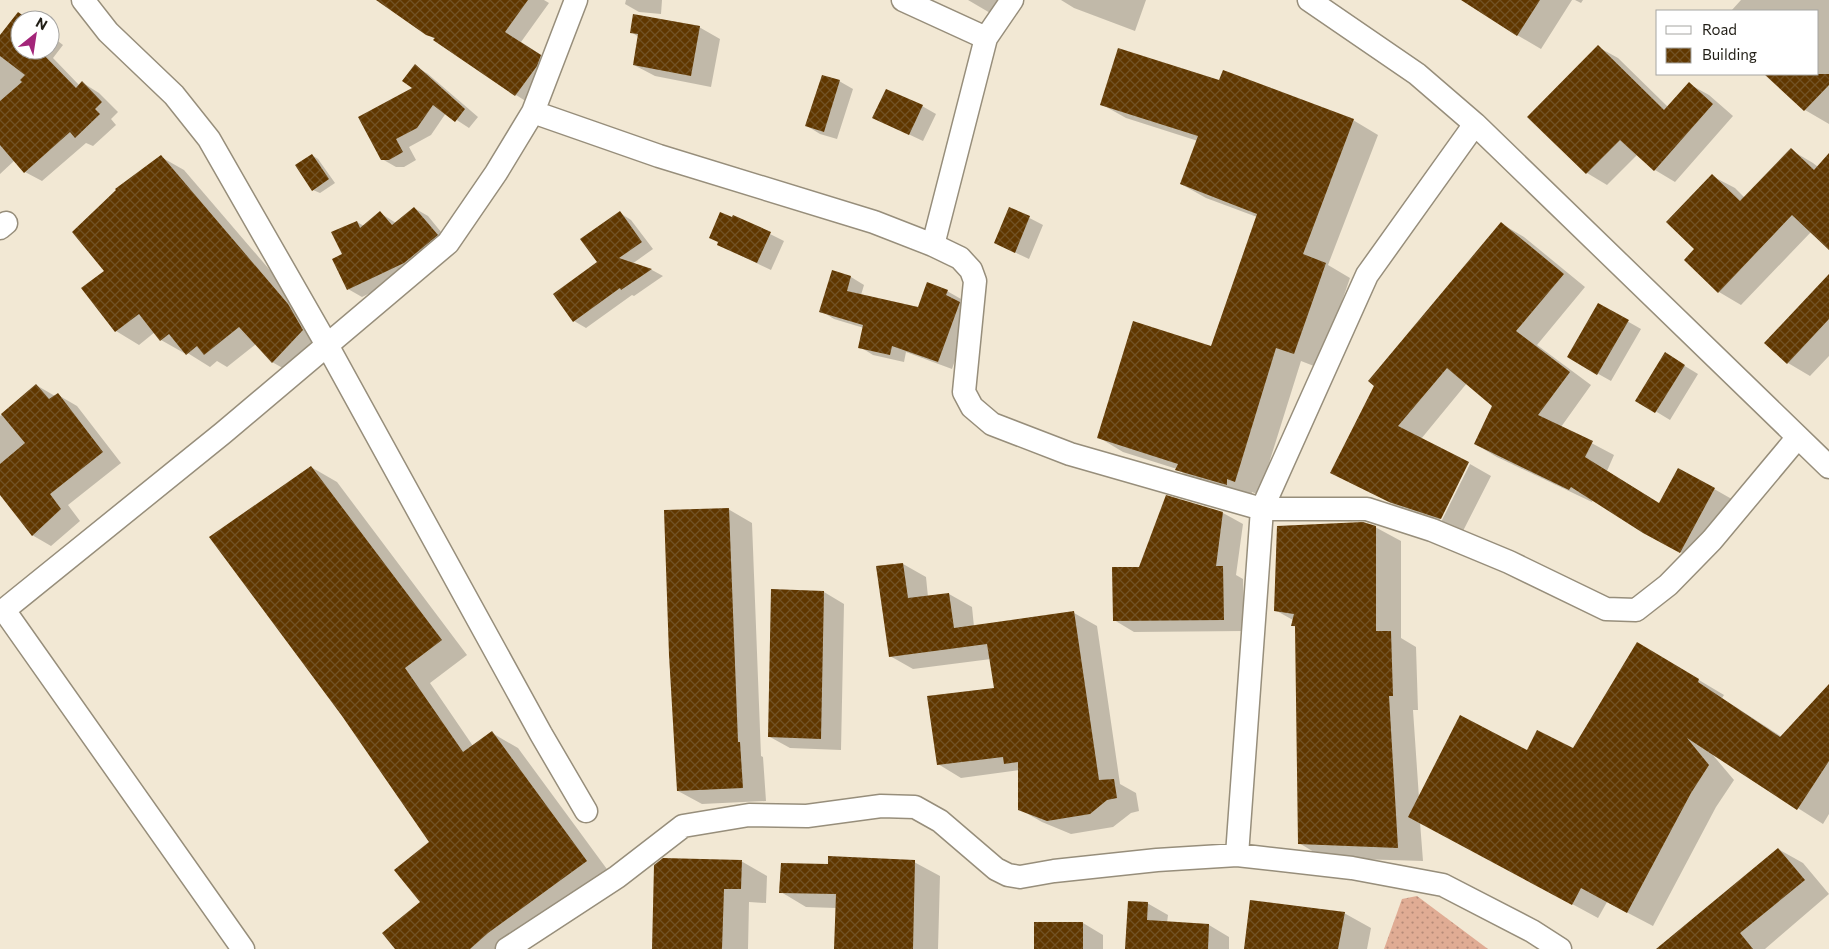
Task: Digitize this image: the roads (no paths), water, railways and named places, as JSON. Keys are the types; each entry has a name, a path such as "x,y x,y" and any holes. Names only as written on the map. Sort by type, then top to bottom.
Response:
{"street":[{"path":"83,0 108,32 174,95 209,138 327,345 541,734 586,811"},
{"path":"243,949 2,608 223,433 448,243 496,173 533,112 576,0"},
{"path":"902,0 986,38"},
{"path":"933,245 986,38 1012,0"},
{"path":"1309,0 1417,74 1475,124 1829,467"},
{"path":"533,112 659,156 874,222 933,245 960,258 971,270 975,281 964,392 972,407 992,424 1070,454 1262,509 1367,509 1432,530 1501,558 1606,609 1636,610 1668,585 1712,540 1798,436"},
{"path":"1237,855 1262,509 1368,275 1475,124"},
{"path":"506,949 618,877 683,826 749,815 807,816 881,806 915,807 940,821 996,869 1008,875 1020,877 1054,871 1157,860 1237,855 1352,868 1443,885 1532,931 1560,949"}]}
